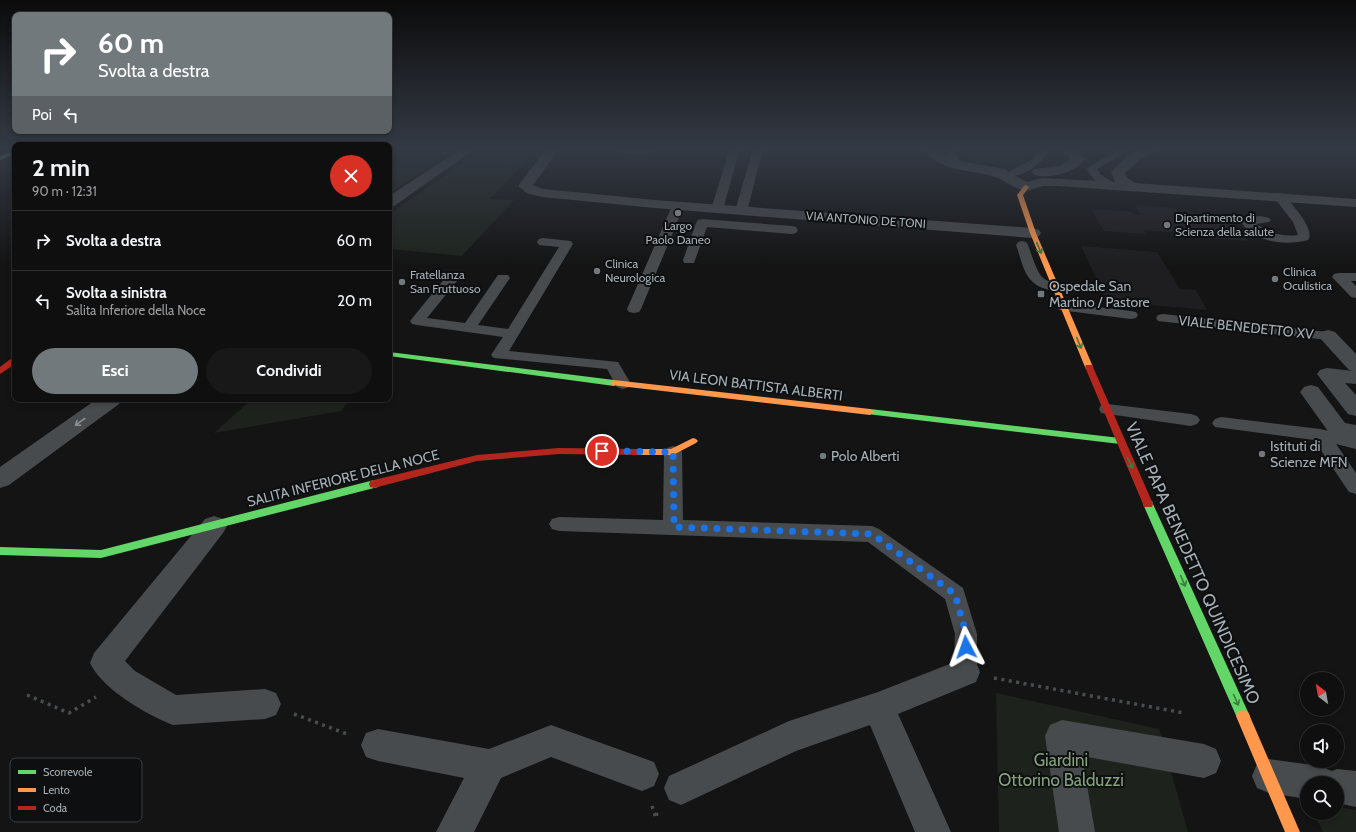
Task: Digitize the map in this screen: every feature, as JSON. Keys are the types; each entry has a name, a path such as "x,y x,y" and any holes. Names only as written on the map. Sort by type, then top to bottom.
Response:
{"street":[{"path":"392,200 410,188"},
{"name":"VIA ANTONIO DE TONI","path":"528,188 542,193 678,206 1033,234"},
{"path":"1025,188 1020,195 1021,201 1033,234 1064,307"},
{"path":"1157,188 1356,203"},
{"name":"VIALE PAPA BENEDETTO QUINDICESIMO","path":"1064,307 1108,409 1120,441 1293,832"},
{"name":"VIALE BENEDETTO XV","path":"1328,336 1356,341"},
{"name":"VIALE BENEDETTO XV","path":"1328,336 1356,366"},
{"name":"VIA LEON BATTISTA ALBERTI","path":"392,354 623,384 1120,441"},
{"path":"0,371 12,362"},
{"path":"1356,378 1327,374 1356,409"},
{"path":"1311,392 1338,429 1356,434"},
{"path":"0,479 107,402"},
{"name":"SALITA INFERIORE DELLA NOCE","path":"0,551 101,554 477,458 559,451 673,452 693,441"},
{"path":"214,526 105,663 124,681 173,710 265,704"},
{"path":"681,788 789,737 878,707 965,672"},
{"path":"878,707 933,832"},
{"path":"1077,832 1062,736 1204,761"},
{"path":"378,745 489,766 550,741 642,774"},
{"path":"454,832 489,766"},
{"path":"1269,776 1300,780"},
{"path":"1344,787 1356,789"}],"lane":[{"path":"716,209 723,188"},
{"path":"741,211 747,188"},
{"path":"1265,220 1246,221 1261,233 1276,238 1298,239 1304,237 1300,225 1279,196"},
{"path":"634,309 678,206"},
{"path":"695,207 696,214 702,224"},
{"path":"702,224 792,230"},
{"path":"689,260 702,224"},
{"path":"544,242 567,244 499,355 612,365 623,384"},
{"path":"1022,245 1035,279 1042,284 1056,288"},
{"path":"455,275 417,321 512,334"},
{"path":"1356,277 1339,277 1356,294"},
{"path":"469,328 503,278"},
{"path":"1064,307 1131,315"},
{"name":"VIALE BENEDETTO XV","path":"1163,318 1328,336"},
{"path":"1108,409 1191,420"},
{"path":"1221,423 1320,435 1356,434"},
{"path":"1320,435 1356,487"},
{"path":"673,452 674,527"},
{"path":"559,524 872,534 955,594 966,634 965,672"}],"path":[{"path":"965,672 1184,714"},
{"path":"27,695 69,712 124,681"},
{"path":"265,704 378,745"}],"shaded area":[{"name":"Dipartimento di Scienza della salute","path":"1135,205 1175,208 1182,216 1229,219 1248,241 1206,238 1203,235 1144,230 1146,234 1104,231 1091,209 1132,212 1133,214 1141,215"},
{"path":"1081,246 1157,252 1180,289 1196,290 1207,310 1116,302 1113,296 1104,295"}],"green space":[{"path":"392,188 398,188 392,192"},
{"path":"427,188 501,188 490,199 514,200 462,256 392,249 392,212"},
{"path":"249,402 348,402 341,411 214,433"},
{"name":"Giardini Ottorino Balduzzi","path":"996,693 1159,729 1188,832 999,832"},
{"path":"1344,808 1356,810 1356,832 1323,832 1317,820 1344,820"}],"traffic: fast":[{"path":"392,354 614,383"},
{"path":"870,412 1120,441"},
{"path":"0,551 101,554 374,484"},
{"path":"1148,504 1243,716"}],"traffic: slow":[{"path":"1025,188 1020,195 1033,233 1089,367"},
{"path":"614,383 870,412"},
{"path":"637,452 673,452 693,441"},
{"path":"1243,716 1293,832"}],"traffic: jam":[{"path":"0,371 12,362"},
{"path":"1089,367 1148,504"},
{"path":"374,484 477,458 559,451 637,452"}],"place":[{"name":"Largo Paolo Daneo","path":"678,213"},
{"name":"Dipartimento di Scienza della salute","path":"1167,225"},
{"name":"Clinica Neurologica","path":"597,271"},
{"name":"Clinica Oculistica","path":"1275,279"},
{"name":"Fratellanza San Fruttuoso","path":"402,282"},
{"name":"Ospedale San Martino / Pastore","path":"1041,294"},
{"name":"Istituti di Scienze MFN","path":"1262,454"},
{"name":"Polo Alberti","path":"823,456"}],"route":[{"path":"602,451 673,452 674,527 872,534 955,594 966,634 966,647"}]}
